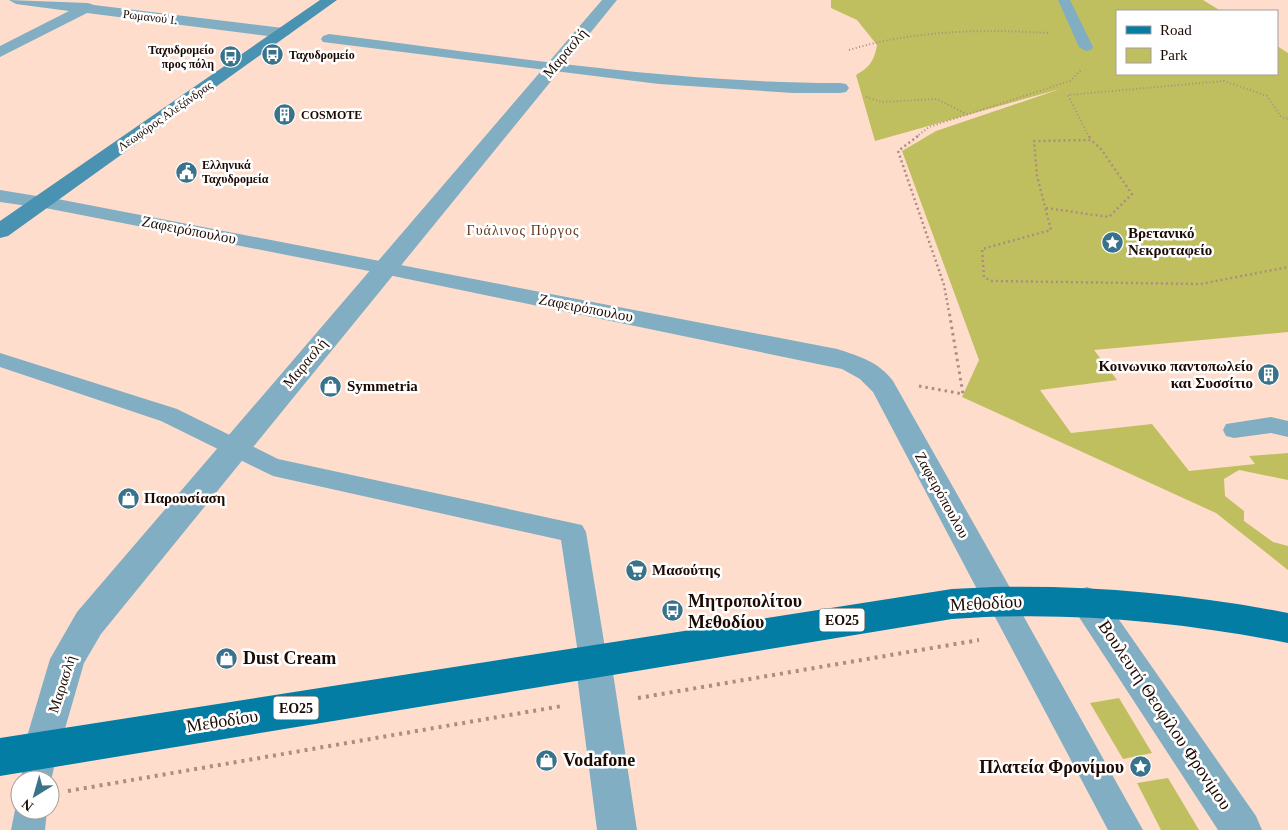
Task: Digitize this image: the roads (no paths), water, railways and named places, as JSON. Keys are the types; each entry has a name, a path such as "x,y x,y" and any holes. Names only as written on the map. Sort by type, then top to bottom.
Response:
{"main road":[{"name":"Λεωφόρος Αλεξάνδρας","path":"0,231 330,0"},
{"name":"Μεθοδίου","path":"0,757 39,765 592,660 952,604 1000,600 1087,601 1190,610 1288,628"}],"street":[{"name":"Ρωμανού Ι.","path":"16,0 283,33"},
{"path":"0,52 100,0"},
{"name":"Μαρασλή","path":"39,765 68,659 80,634 235,446 610,0"},
{"path":"329,39 680,80 792,88 840,88"},
{"name":"Ζαφειρόπουλου","path":"0,196 42,202 386,268 828,356 860,366 877,378 884,388 1000,600"},
{"name":"Βουλευτή Θεοφίλου Φρονίμου","path":"1087,601 1242,830"},
{"path":"592,660 616,830"}],"lane":[{"path":"1064,0 1084,39 1086,47"},
{"path":"0,360 169,415 235,446 273,467 572,532 592,660"},
{"path":"1234,430 1270,426 1288,429"},
{"path":"1000,600 1126,830"}],"place":[{"name":"Ταχυδρομείο","path":"273,55"},
{"name":"Ταχυδρομείο προς πόλη","path":"230,57"},
{"name":"COSMOTE","path":"285,115"},
{"name":"Ελληνικά Ταχυδρομεία","path":"186,172"},
{"name":"Βρετανικό Νεκροταφείο","path":"1112,242"},
{"name":"Κοινωνικο παντοπωλείο και Συσσίτιο","path":"1269,375"},
{"name":"Symmetria","path":"331,386"},
{"name":"Παρουσίαση","path":"128,498"},
{"name":"Μασούτης","path":"636,570"},
{"name":"Μητροπολίτου Μεθοδίου","path":"672,611"},
{"name":"Dust Cream","path":"227,658"},
{"name":"Vodafone","path":"547,760"},
{"name":"Πλατεία Φρονίμου","path":"1140,767"}],"district":[{"name":"Γυάλινος Πύργος","path":"523,230"}]}
